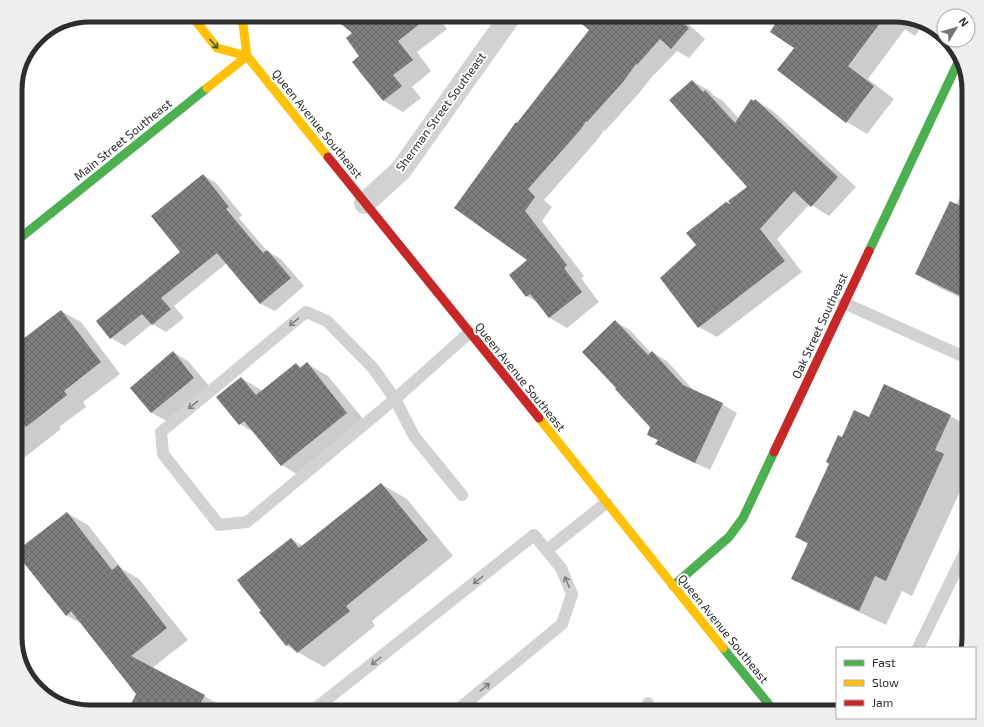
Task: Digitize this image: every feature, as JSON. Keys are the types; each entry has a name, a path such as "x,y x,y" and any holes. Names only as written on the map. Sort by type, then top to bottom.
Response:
{"main road":[{"path":"197,22 217,48 247,56 243,24 241,22"},
{"name":"Queen Avenue Southeast","path":"247,56 769,705"},
{"name":"Main Street Southeast","path":"22,236 247,56"},
{"name":"Oak Street Southeast","path":"673,586 729,538 743,518 957,65"}],"street":[{"name":"Sherman Street Southeast","path":"364,203 401,170 506,22"}],"lane":[{"path":"844,303 962,356"},
{"path":"462,495 414,436 395,399 373,368 327,321 306,312 161,432 163,454 219,525 247,522 395,399 469,333"},
{"path":"547,550 606,503"},
{"path":"321,705 534,535 561,568 572,594 562,624 464,705"},
{"path":"918,647 962,558"}],"building":[{"path":"339,22 422,22 398,41 413,60 393,75 402,86 383,101 352,62 359,56 346,38 352,33"},
{"path":"579,22 682,22 689,28 671,49 660,39 637,65 636,64 623,82 587,122 586,121 581,129 528,189 535,197 525,211 567,265 564,268 582,292 549,318 530,294 526,297 509,275 527,260 454,208 516,122 517,123 589,30"},
{"path":"776,22 881,22 848,66 874,86 846,123 777,70 794,48 770,32"},
{"path":"692,80 703,92 705,90 735,123 751,99 754,101 755,99 838,177 811,207 794,191 760,229 785,261 698,328 660,278 696,245 686,233 726,202 731,204 728,201 747,187 669,100"},
{"path":"203,174 229,207 226,209 263,253 267,250 291,278 260,304 217,253 161,298 171,309 152,325 142,314 110,339 96,321 180,252 151,216"},
{"path":"950,201 962,207 962,297 915,274"},
{"path":"61,310 101,362 64,391 67,395 26,427 22,422 22,340"},
{"path":"615,320 648,355 652,351 683,385 723,403 695,463 655,444 658,440 647,435 650,427 582,352"},
{"path":"173,351 194,378 151,413 130,388"},
{"path":"307,362 347,413 281,466 244,421 239,425 216,397 241,377 256,395 296,363 300,368"},
{"path":"884,384 951,415 935,450 944,454 886,581 875,576 859,611 791,579 808,543 795,537 829,464 826,462 838,435 842,437 854,410 869,417"},
{"path":"381,483 428,540 346,606 350,611 297,653 289,644 286,646 259,612 261,611 237,580 291,538 299,548"},
{"path":"67,512 112,570 118,565 167,628 131,656 205,695 200,705 130,705 136,694 71,611 66,616 22,561 22,547"}],"traffic: fast":[{"path":"869,251 957,65"},
{"path":"22,236 207,88"},
{"path":"673,586 729,537 743,518 774,452"},
{"path":"723,648 769,705"}],"traffic: slow":[{"path":"197,22 217,48 247,56"},
{"path":"241,22 243,24 247,56 328,157"},
{"path":"207,88 247,56"},
{"path":"539,418 723,648"}],"traffic: jam":[{"path":"328,157 539,418"},
{"path":"774,452 869,251"}]}
